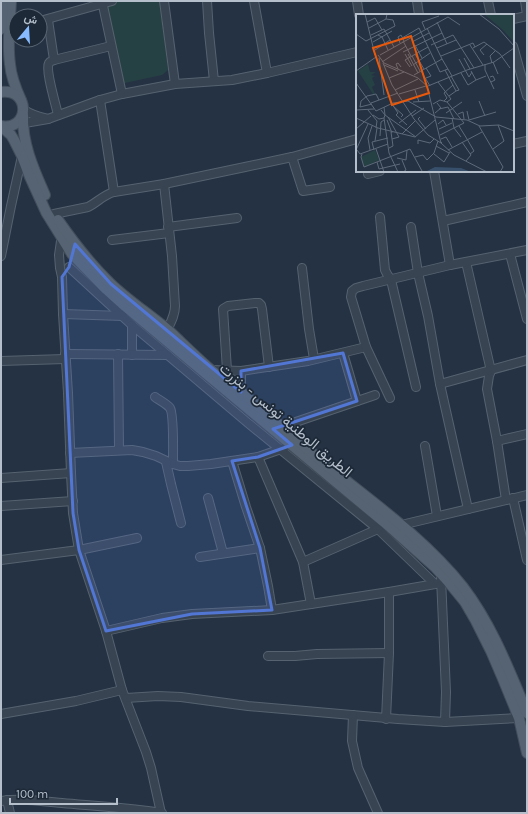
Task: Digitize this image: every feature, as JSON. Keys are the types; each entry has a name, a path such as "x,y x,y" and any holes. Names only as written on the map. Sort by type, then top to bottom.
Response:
{"main road":[{"name":"الطريق الوطنية تونس - بنزرت","path":"3,1 8,24"},
{"name":"الطريق الوطنية تونس - بنزرت","path":"9,48 10,65 18,92 20,115 26,148 32,165 72,254 104,288 256,410 281,427 395,526 426,558 439,580 455,589 465,602 476,621 523,720"},
{"path":"1,92 12,93 17,96 20,115 6,127 1,126"},
{"name":"الطريق الوطنية تونس - بنزرت","path":"1,126 11,135 14,140 46,212 62,233 75,244 111,284 167,330 212,370 241,392 256,410 292,445 395,526 426,548 451,573 474,603 484,619 512,677 523,720 527,753"}],"street":[{"path":"48,19 102,2 112,1"},
{"path":"164,1 174,84"},
{"path":"207,1 214,81"},
{"path":"254,1 267,73"},
{"path":"357,1 359,14"},
{"path":"417,1 419,14"},
{"path":"488,1 491,14"},
{"path":"514,19 527,16 525,1"},
{"path":"102,2 122,94"},
{"path":"48,36 54,60"},
{"path":"58,115 48,72 51,61 112,46"},
{"path":"514,49 525,82 527,96"},
{"path":"20,115 48,119 100,100 122,94 174,84 232,80 356,52"},
{"path":"100,100 114,192"},
{"path":"20,115 29,113 48,119"},
{"path":"54,214 88,207 106,194 114,192 164,184 292,157 356,140"},
{"path":"514,144 527,142"},
{"path":"1,256 22,156"},
{"path":"292,157 303,191 330,187"},
{"path":"368,174 376,172"},
{"path":"434,172 450,265"},
{"path":"164,184 172,256 175,311 167,330"},
{"path":"443,221 527,202"},
{"path":"380,217 384,265 387,274 392,280 416,387"},
{"path":"112,240 237,218"},
{"path":"411,227 418,273 428,316 440,384 468,509"},
{"path":"10,813 4,800 38,800 162,813 146,752 124,694 106,631 79,550 72,501 62,277 59,256 62,233"},
{"path":"62,277 69,267 75,244"},
{"path":"390,398 366,347 351,297 352,292 356,288 450,265 527,250"},
{"path":"510,254 527,319"},
{"path":"466,262 491,371 487,389 497,442 509,499 527,560"},
{"path":"69,267 132,325 280,450 439,580 446,692 444,722"},
{"path":"302,268 314,359"},
{"path":"227,370 223,309 228,306 255,303 259,303 262,309 269,367"},
{"path":"63,314 123,316"},
{"path":"132,325 132,355"},
{"path":"212,370 241,371 269,367 314,359 366,347"},
{"path":"343,353 357,401"},
{"path":"118,354 119,450"},
{"path":"1,361 65,356 167,354"},
{"path":"440,384 527,360"},
{"path":"241,371 241,392"},
{"path":"281,427 375,395"},
{"path":"155,397 169,406 171,410 169,463 171,484 182,523"},
{"path":"497,442 527,434"},
{"path":"70,453 132,450 156,456 169,463 180,466 188,466 258,457 292,445"},
{"path":"426,446 437,516"},
{"path":"258,457 303,562 311,604"},
{"path":"232,461 260,548 272,610"},
{"path":"1,478 71,473"},
{"path":"395,526 527,495"},
{"path":"208,498 223,553"},
{"path":"1,506 72,501"},
{"path":"303,562 378,529"},
{"path":"1,560 79,550 137,538"},
{"path":"200,557 260,548"},
{"path":"106,631 155,620 192,614 272,610 390,592 439,580"},
{"path":"386,718 390,592"},
{"path":"268,656 389,653"},
{"path":"1,714 124,694 181,697 248,706 444,722 523,720"},
{"path":"353,715 352,741 358,768 378,813"}],"highlighted area":[{"path":"75,244 111,284 241,392 241,371 343,353 357,401 273,429 292,445 258,457 232,461 260,548 272,610 192,614 106,631 79,550 73,513 62,277 69,267"}],"green space":[{"path":"119,1 160,1 168,70 162,75 120,84 105,5"}]}
